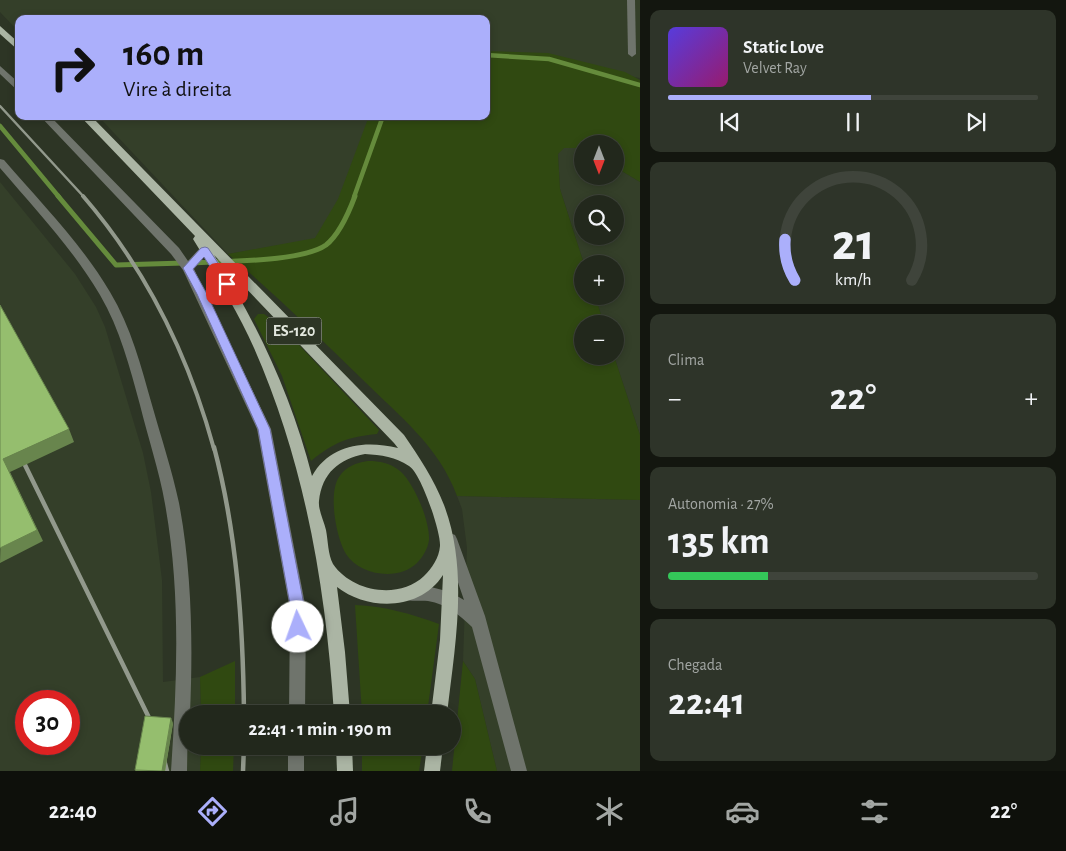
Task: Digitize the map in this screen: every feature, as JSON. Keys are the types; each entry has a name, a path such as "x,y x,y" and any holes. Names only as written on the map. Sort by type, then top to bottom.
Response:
{"main road":[{"path":"0,29 15,44"},
{"name":"ES-120","path":"89,120 399,439 418,465 437,500 450,551 451,601 440,705"},
{"name":"ES-120","path":"167,200 205,250 237,301 266,362 313,507 327,568 334,611 341,705"},
{"path":"313,507 313,490 319,474 331,461 346,452 365,448 384,448 402,454 418,465"},
{"path":"327,568 341,583 362,594 385,598 407,594 427,584 440,568 447,550 446,530"},
{"path":"344,755 345,771"},
{"path":"432,771 434,755"}],"street":[{"path":"631,0 632,54"},
{"path":"0,69 15,85"},
{"path":"49,120 188,268 202,294 264,429 298,610 297,705"},
{"path":"0,162 96,280 117,315 133,357 166,474 177,537 184,641 183,711 179,771"},
{"path":"188,268 205,250"},
{"path":"446,530 480,626 519,771"},
{"path":"407,594 429,594 451,601 462,608 480,626"},
{"path":"296,755 296,771"}],"shaded area":[{"path":"0,0 640,0 640,78 581,68 490,57 490,15 15,15 15,28 0,12"},
{"path":"102,120 377,120 356,173 315,239 228,254"},
{"path":"568,146 574,147 574,185 624,185 624,172 640,182 640,435 617,365 624,365 624,315 601,315 598,305 624,305 624,255 581,255 578,245 624,245 624,195 574,195 574,233 560,189 558,154 561,149"},
{"path":"0,182 75,274 96,307 105,327 143,453 151,492 162,580 163,682 200,677 201,705 179,705 179,755 201,755 200,771 0,771"},
{"path":"457,496 640,500 640,771 497,771 475,679 463,661 467,548 462,509"}],"green space":[{"path":"490,51 548,53 625,72 640,80 640,182 624,172 624,135 574,135 574,148 564,148 558,154 560,189 574,233 574,245 578,245 581,255 574,255 574,305 598,305 601,315 574,315 574,365 617,365 640,435 640,500 457,496 440,462 404,419 263,284 228,254 315,238 338,199 368,120 490,120"},
{"path":"258,314 264,314 283,328 379,430 377,434 358,437 334,445 311,461 282,376 254,319"},
{"path":"368,461 385,463 400,471 416,493 427,523 429,540 425,552 417,563 409,569 400,572 380,574 360,567 346,554 336,527 334,494 339,477 355,464"},
{"path":"355,605 398,611 439,624 428,705 361,705"},
{"path":"235,661 235,705 201,705 200,677"},
{"path":"463,661 475,679 497,771 452,771 454,755 461,755 461,705 459,705"},
{"path":"201,755 234,755 233,771 200,771"},
{"path":"362,755 422,755 419,771 362,771"}],"building":[{"path":"0,305 69,429 3,459 37,530 0,548"},
{"path":"145,716 171,718 162,771 135,770"}],"waterway":[{"path":"490,55 549,59 640,85"},
{"path":"354,197 382,120"},
{"path":"0,126 59,197"},
{"path":"58,196 116,265 184,263"},
{"path":"193,263 262,260 315,251 326,245 336,235 347,216 355,196"}],"railway":[{"path":"0,106 84,197"},
{"path":"83,196 127,253 163,315 192,380 214,449"},
{"path":"214,447 228,513 237,579 244,705"},
{"path":"25,465 155,730"},
{"path":"162,752 167,771"},
{"path":"243,771 244,755"}],"route":[{"path":"227,284 205,250 188,268 202,294 264,429 298,610 298,627"}]}
